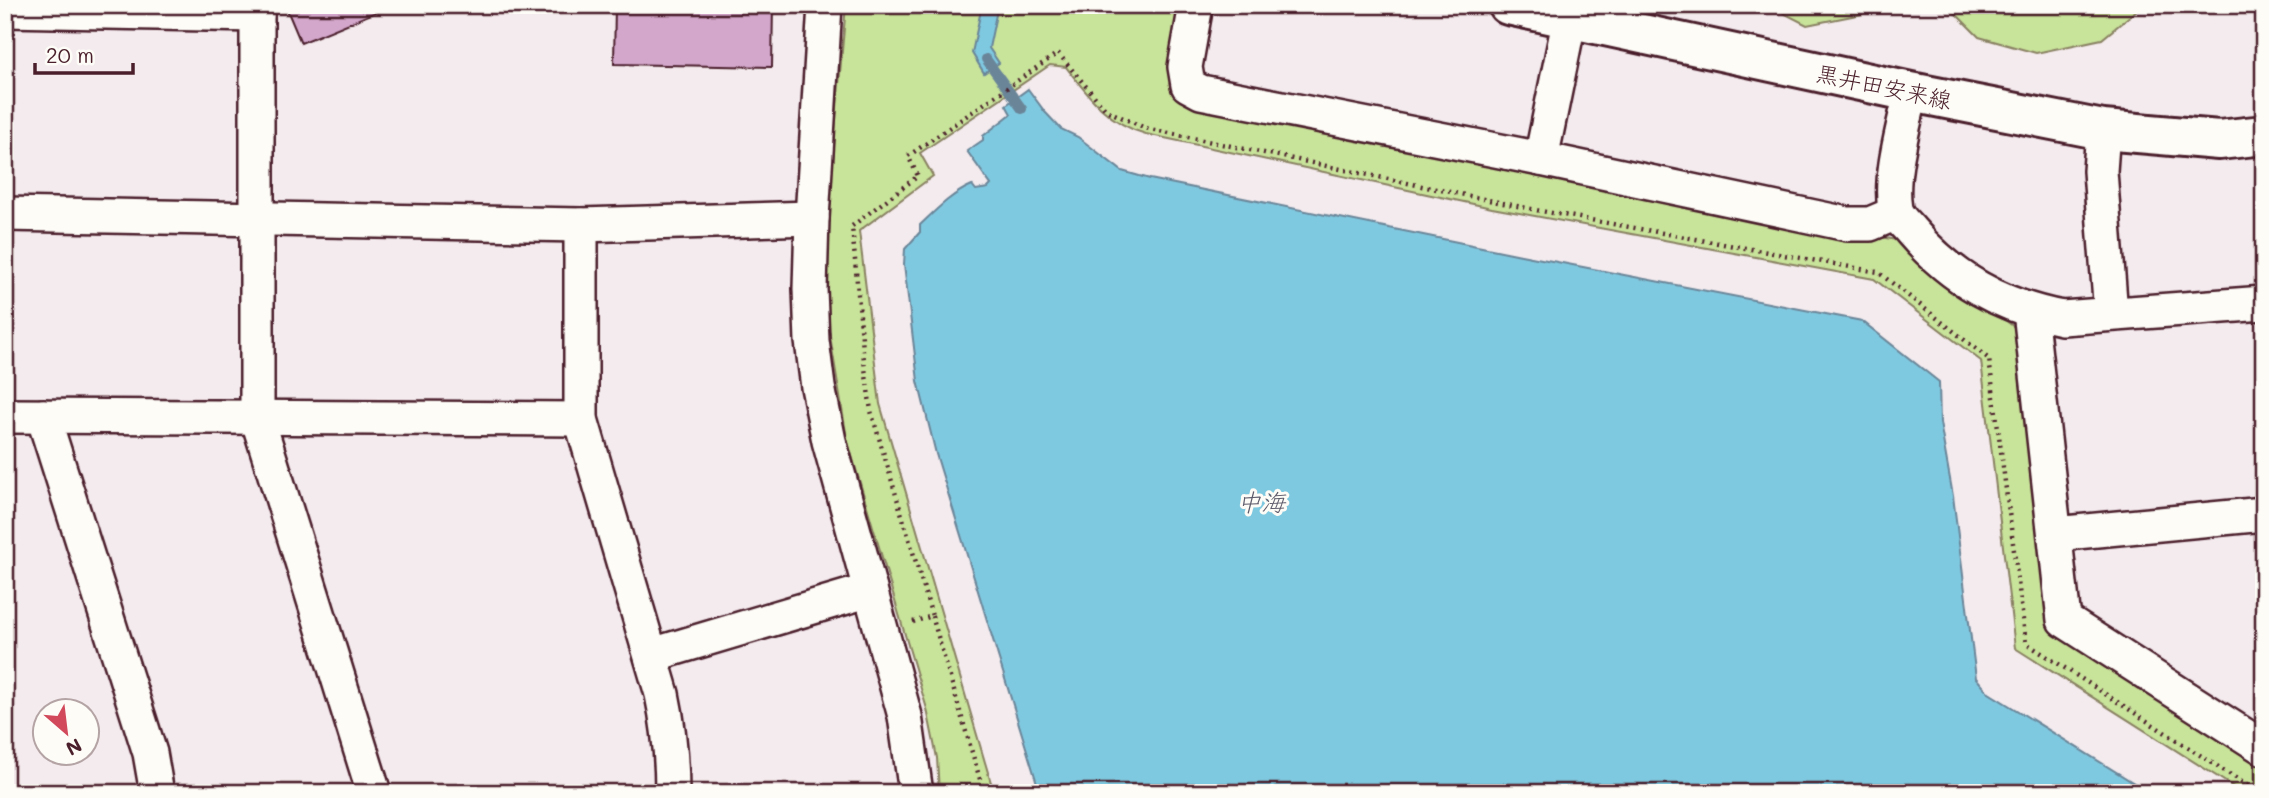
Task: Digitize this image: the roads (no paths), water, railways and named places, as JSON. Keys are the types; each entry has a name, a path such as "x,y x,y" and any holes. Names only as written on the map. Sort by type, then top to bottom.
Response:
{"main road":[{"name":"黒井田安来線","path":"1508,5 1911,92 2103,130 2219,140 2264,135"}],"street":[{"path":"825,5 812,218 812,341 829,441 905,716 916,793"},
{"path":"1196,5 1185,66 1188,85 1200,92 1541,159 1847,224 1870,224 1896,213"},
{"path":"5,10 257,10 257,417 374,793"},
{"path":"1541,159 1570,17"},
{"path":"1911,92 1894,186 1896,213 1927,249 1984,293 2031,312 2062,318 2264,303"},
{"path":"2103,130 2100,171 2111,314"},
{"path":"5,214 581,225 812,218"},
{"path":"581,225 581,419 652,655 669,726 672,793"},
{"path":"2031,312 2064,620 2264,748"},
{"path":"5,416 581,419"},
{"path":"43,416 150,753 157,793"},
{"path":"2055,534 2264,513"},
{"path":"652,655 870,590"}],"water":[{"path":"982,5 998,5 989,48 999,63 984,73 972,53"},
{"name":"中海","path":"1028,89 1061,129 1078,137 1122,171 1150,179 1862,321 1939,382 1940,423 1953,496 1976,678 1989,693 2150,793 1040,793 936,454 918,381 904,264 905,249 920,232 920,225 938,208 972,185 976,190 991,185 967,151 1011,114 1006,105"}],"waterway":[{"path":"986,59 1022,109"}]}
